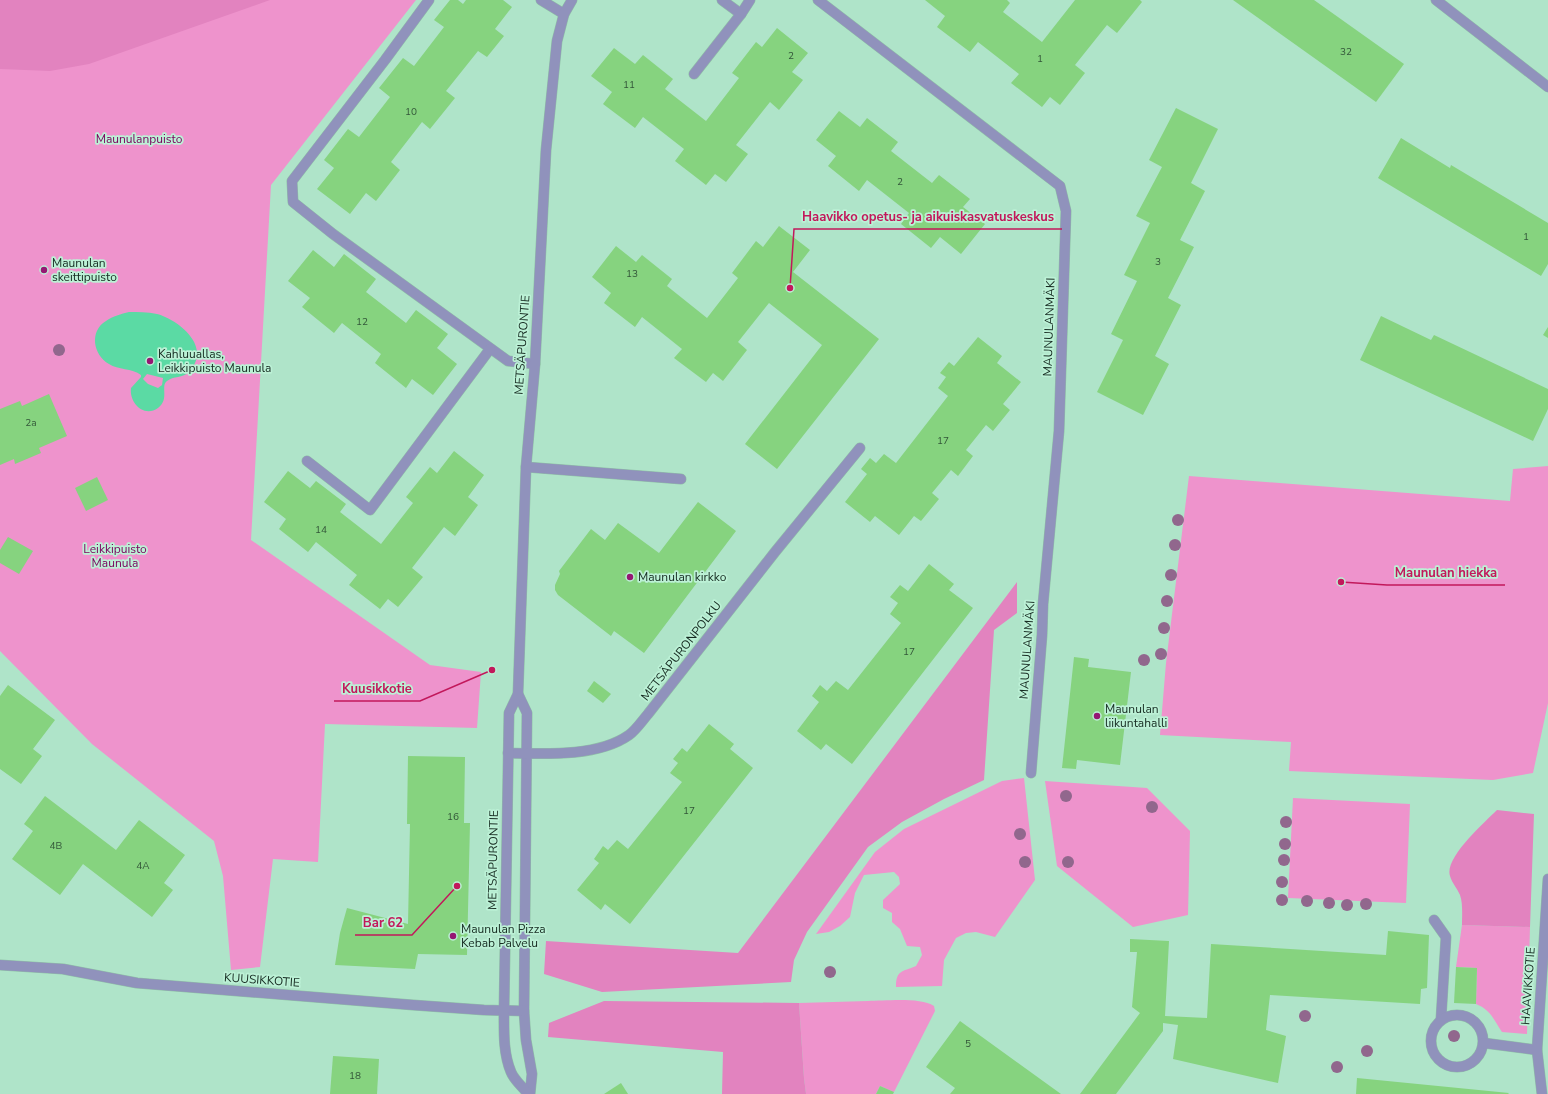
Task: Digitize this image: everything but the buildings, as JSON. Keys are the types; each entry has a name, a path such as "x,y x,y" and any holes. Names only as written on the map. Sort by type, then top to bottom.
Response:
{"street":[{"path":"429,0 292,181 293,202 332,234 508,361 535,364"},
{"path":"541,0 564,14"},
{"name":"METSÄPURONTIE","path":"529,1094 511,1073 506,1057 504,1040 509,713 518,694 526,467 535,364 546,150 557,41 564,14 572,0"},
{"path":"722,0 741,14"},
{"path":"694,74 741,14 750,0"},
{"name":"MAUNULANMÄKI","path":"818,0 1060,186 1066,211 1059,431 1043,604 1031,773"},
{"path":"1436,0 1548,87"},
{"path":"307,461 370,510 490,348"},
{"name":"METSÄPURONPOLKU","path":"508,753 527,754 576,752 598,748 622,740 631,734 775,552 860,448"},
{"path":"526,467 682,478"},
{"name":"METSÄPURONTIE","path":"518,694 527,713 524,1011 526,1040 532,1074 529,1094"},
{"name":"HAAVIKKOTIE","path":"1542,1094 1537,1050 1548,879"},
{"path":"1434,920 1446,937 1441,1019"},
{"name":"KUUSIKKOTIE","path":"0,966 63,969 137,983 413,1006 524,1011"},
{"path":"1453,1015 1464,1016 1475,1022 1482,1032 1484,1043 1480,1055 1472,1064 1461,1068 1449,1067 1438,1061 1432,1051 1430,1039 1433,1028 1441,1019 1453,1015"},
{"path":"1484,1043 1537,1050"}],"green space":[{"name":"Maunulanpuisto","path":"0,0 416,0 271,185 251,540 430,665 481,672 477,728 325,724 318,862 273,859 260,967 231,970 223,876 214,841 92,744 0,651"},
{"path":"1548,466 1548,703 1533,773 1493,780 1289,771 1291,742 1160,735 1166,663 1189,476 1510,501 1513,469"},
{"path":"1024,778 1035,880 995,937 976,932 966,933 956,938 944,960 942,986 896,987 896,981 899,974 916,966 922,955 920,947 907,946 900,929 892,922 892,913 883,908 883,900 900,884 899,877 894,872 864,875 855,893 850,917 840,926 829,932 816,934 875,852 904,829 1002,781"},
{"path":"1045,781 1147,788 1190,831 1188,915 1133,927 1057,866"},
{"path":"1293,798 1410,804 1406,903 1288,898"},
{"path":"1462,925 1530,927 1527,1034 1502,1032 1488,1012 1476,1004 1477,968 1456,967"},
{"path":"911,1000 928,1003 934,1006 935,1011 894,1092 880,1086 876,1094 806,1094 799,1003"}],"shaded area":[{"path":"0,0 270,0 89,64 50,71 0,69"},
{"name":"Kahluuallas, Leikkipuisto Maunula","path":"129,312 150,313 166,317 183,328 195,344 197,353 195,363 187,374 172,378 165,383 162,404 153,411 143,410 135,404 132,399 131,388 141,377 141,375 109,364 99,355 95,343 97,331 101,325 117,315","holes":["147,374 163,378 162,385 158,388 148,384 143,379"]},
{"path":"1017,582 1017,613 994,630 984,780 944,799 902,822 868,847 807,932 794,960 791,982 602,992 544,974 546,941 738,953"},
{"path":"1497,810 1534,814 1530,927 1462,925 1461,898 1451,879 1450,869 1453,860 1466,841"},
{"path":"604,1001 799,1003 806,1094 722,1094 723,1052 548,1037 549,1023"}],"place":[{"name":"Maunulan skeittipuisto","path":"44,270"},
{"name":"Haavikko opetus- ja aikuiskasvatuskeskus","path":"790,288"},
{"name":"Kahluuallas, Leikkipuisto Maunula","path":"150,361"},
{"name":"Maunulan kirkko","path":"630,577"},
{"name":"Maunulan hiekka","path":"1341,582"},
{"name":"Kuusikkotie","path":"492,670"},
{"name":"Maunulan liikuntahalli","path":"1097,716"},
{"name":"Bar 62","path":"457,886"},
{"name":"Maunulan Pizza Kebab Palvelu","path":"453,936"}],"park label":[{"name":"Leikkipuisto Maunula","path":"115,556"}]}
